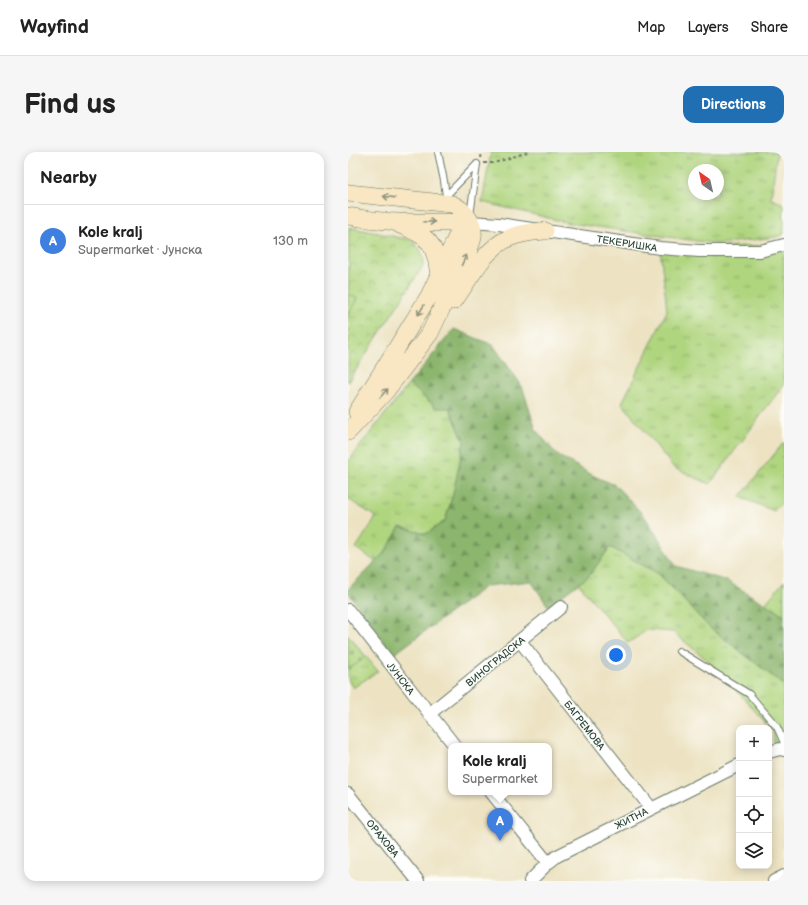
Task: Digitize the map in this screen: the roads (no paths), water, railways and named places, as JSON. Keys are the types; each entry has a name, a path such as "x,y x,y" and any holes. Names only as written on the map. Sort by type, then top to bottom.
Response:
{"street":[{"path":"348,193 442,199 463,211 470,222 473,231 472,243 430,333"},
{"path":"348,216 390,221 439,223 470,222"},
{"path":"390,221 413,231 428,240 435,251 439,276"},
{"path":"348,428 411,327 439,276 458,234 470,222"},
{"name":"ТЕКЕРИШКА","path":"470,222 499,224 660,248 699,251 760,251 784,245"},
{"path":"348,432 385,392 443,317 478,266 489,253 508,238 521,234 545,231"},
{"name":"ВИНОГРАДСКА","path":"429,714 562,607"},
{"name":"ЈУНСКА","path":"348,610 453,743"},
{"name":"БАГРЕМОВА","path":"520,641 651,808"},
{"path":"772,751 780,749 784,750"},
{"name":"ЖИТНА","path":"530,881 557,856 736,766"},
{"name":"ОРАХОВА","path":"348,794 418,881"},
{"path":"493,795 548,863"},
{"path":"774,881 784,876"}],"lane":[{"path":"438,152 444,181 442,199"},
{"path":"442,199 477,164 470,222"},
{"path":"679,651 749,694 777,727 784,743"}],"place":[{"name":"Kole kralj","path":"500,841"}]}
